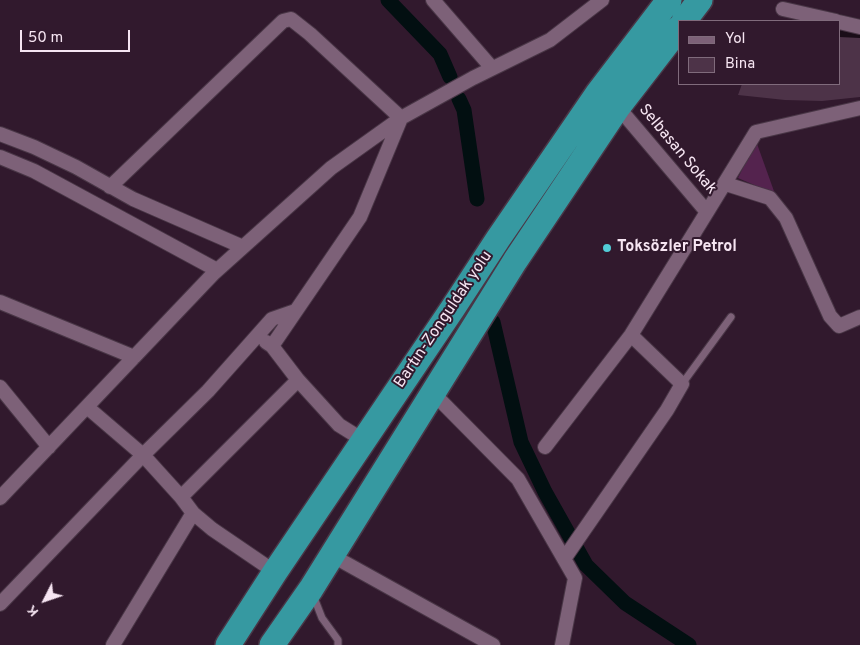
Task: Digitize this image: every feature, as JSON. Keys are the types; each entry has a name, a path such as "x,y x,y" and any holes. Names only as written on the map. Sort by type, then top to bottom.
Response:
{"highway":[{"name":"Bartın-Zonguldak yolu","path":"228,645 363,440 598,93 669,0"},
{"path":"685,20 706,2"},
{"name":"Bartın-Zonguldak yolu","path":"272,645 311,589 515,261 618,107 678,29"}],"street":[{"path":"433,0 492,68"},
{"path":"0,498 217,270 331,168 401,118 492,68 550,40 602,0"},
{"path":"783,9 829,20"},
{"path":"110,187 283,21 292,19 401,118"},
{"path":"840,23 860,27"},
{"name":"Selbasan Sokak","path":"618,107 707,212 726,184 756,132 860,108"},
{"path":"272,346 360,217 401,118"},
{"path":"0,134 68,163 133,199 243,247"},
{"path":"0,156 34,171 217,270"},
{"name":"Selbasan Sokak","path":"726,184 770,198 786,218 830,316 839,326 860,317"},
{"path":"545,447 631,335 707,212"},
{"path":"0,302 134,357"},
{"path":"0,604 143,455 208,391 272,319 295,312"},
{"path":"258,335 272,346 298,380 339,425 363,440"},
{"path":"564,559 667,410 682,384 631,335"},
{"path":"181,497 298,380"},
{"path":"0,387 49,447"},
{"path":"433,393 518,480 575,578 562,645"},
{"path":"87,407 143,455 181,497 193,514 212,530 275,572"},
{"path":"113,645 193,514"},
{"path":"340,560 493,645"}],"lane":[{"path":"682,384 731,317"},
{"path":"311,589 322,618 338,640 338,645"}],"shaded area":[{"path":"756,141 775,194 738,178"}],"building":[{"path":"840,37 860,38 860,97 822,101 785,100 738,95 742,85 840,85"}],"waterway":[{"path":"388,0 440,54 450,77"},
{"path":"459,99 464,110 477,199"},
{"path":"493,322 521,442 545,492 586,565 625,603 689,645"}],"place":[{"name":"Toksözler Petrol","path":"607,248"}]}
